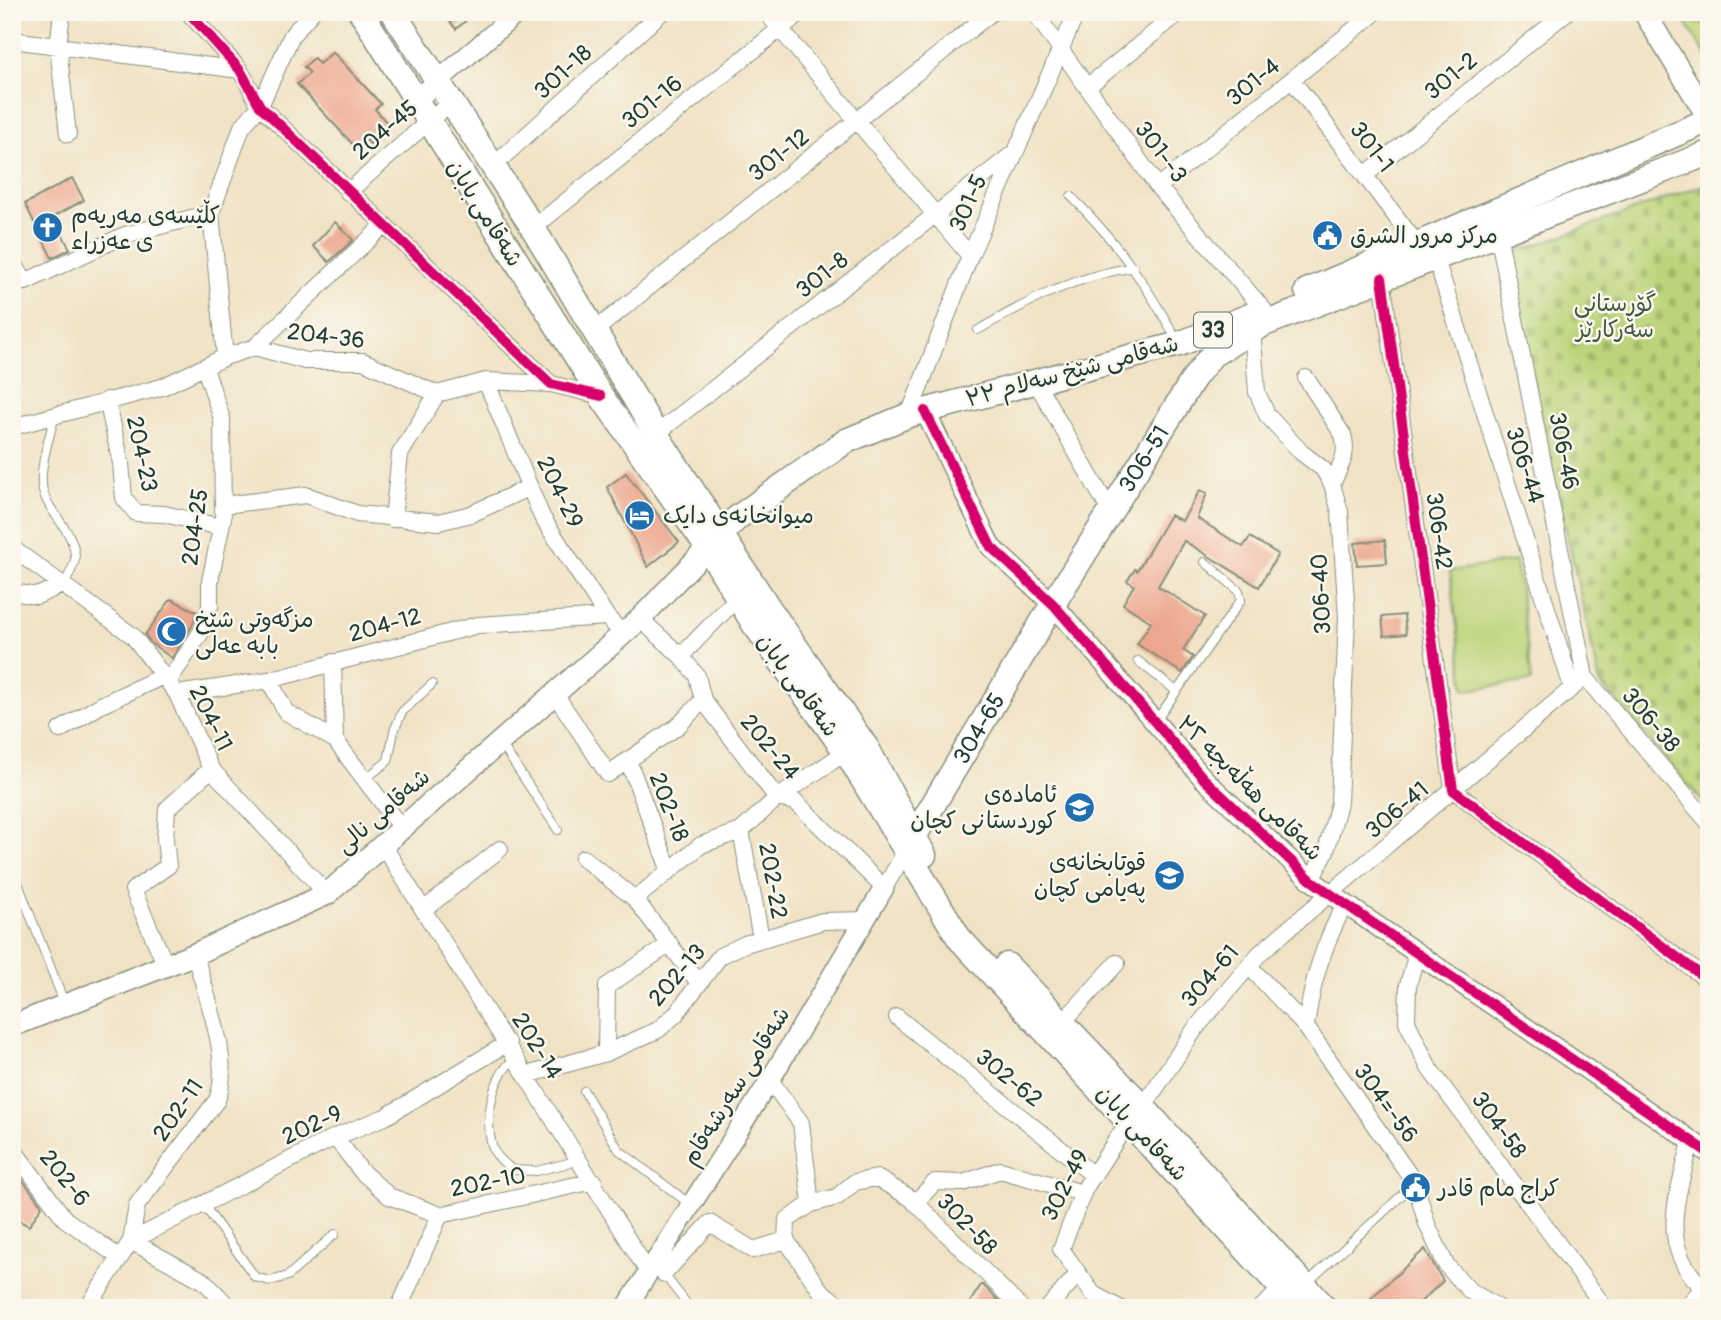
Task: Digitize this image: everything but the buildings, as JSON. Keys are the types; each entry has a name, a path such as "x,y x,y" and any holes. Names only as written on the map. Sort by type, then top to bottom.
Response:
{"main road":[{"name":"شەقامی بابان","path":"360,12 601,396 715,540 737,598 910,843 959,938 1136,1113 1298,1299 1325,1308"},
{"path":"393,12 533,228 656,434 715,540 771,610 868,750 910,843 930,866 970,927 1063,1022 1136,1113"},
{"path":"1644,12 1709,120"},
{"name":"شەقامی شێخ سەلام ٣٣","path":"715,540 746,511 846,441 917,413 1179,344 1258,319 1425,249 1709,120"},
{"name":"شەقامی شێخ سەلام ٣٣","path":"1334,288 1382,278 1425,249 1498,233 1709,153"},
{"name":"306-51","path":"1053,604 1187,388 1212,355 1258,319"},
{"path":"1152,351 1173,361 1184,373 1187,388"},
{"name":"شەقامی نالی","path":"12,1026 195,954 327,894 640,619 715,540"},
{"name":"304-65","path":"910,843 1053,604"}],"street":[{"path":"62,12 58,47 68,134"},
{"path":"188,12 240,70 260,106 551,384"},
{"path":"225,357 211,213 242,127 260,106 292,35 312,12"},
{"path":"421,111 444,92 518,12"},
{"name":"301-18","path":"493,166 662,12"},
{"path":"766,12 856,123 970,256"},
{"name":"301-16","path":"533,228 801,12"},
{"name":"301-12","path":"593,332 992,12"},
{"name":"301--3","path":"1034,12 1158,187 1258,319"},
{"name":"301-5","path":"917,413 970,256 1077,12"},
{"path":"1087,87 1180,12"},
{"name":"301-4","path":"1158,187 1376,12"},
{"name":"301-2","path":"1365,174 1567,12"},
{"path":"12,40 240,70"},
{"name":"301-1","path":"1292,80 1425,249"},
{"name":"204-45","path":"348,192 421,111"},
{"name":"301-8","path":"656,434 1015,152"},
{"path":"12,260 25,282 125,235 171,220 211,213"},
{"path":"12,427 162,387 225,357 255,347 383,226"},
{"name":"306-46","path":"1498,233 1579,682"},
{"name":"306-44","path":"1425,249 1579,682"},
{"name":"306-42","path":"1382,278 1453,790"},
{"name":"306-40","path":"1258,319 1257,392 1267,415 1303,453 1323,469 1332,484 1340,512 1347,617 1339,803 1326,851 1311,880"},
{"name":"204-36","path":"255,347 304,361 363,361 437,394"},
{"name":"204-25","path":"169,684 202,631 210,607 210,580 224,505 222,419 205,368"},
{"path":"1306,378 1343,435 1346,446 1346,455 1332,484"},
{"path":"393,519 400,454 437,394 486,381 551,384 601,396"},
{"name":"204-29","path":"486,381 542,517 607,617 623,634"},
{"path":"1036,382 1111,513"},
{"name":"204-23","path":"107,400 121,463 124,498 136,513 164,514 221,527"},
{"name":"شەقامی هەڵەبجە ٣٢","path":"917,413 992,547 1053,604 1204,779 1311,880 1709,1153"},
{"path":"224,505 306,495 357,514 439,522 471,514 530,487"},
{"name":"204-11","path":"12,548 133,636 169,684 211,769 327,894"},
{"path":"12,592 37,596 64,584"},
{"path":"681,656 737,598"},
{"name":"204-12","path":"169,684 269,680 478,625 607,617"},
{"name":"202-24","path":"640,619 681,656 697,676 703,700 776,798 796,802 884,888"},
{"path":"333,662 335,740"},
{"path":"269,680 286,712 335,740 402,829"},
{"name":"306-41","path":"1338,899 1453,790 1579,682"},
{"name":"306-38","path":"1579,682 1709,823"},
{"path":"60,730 101,705 169,684"},
{"path":"555,694 608,774 678,726 703,700"},
{"path":"635,899 668,869 701,845 741,831 776,798 846,752"},
{"name":"202-18","path":"628,760 668,869"},
{"path":"166,966 134,890 168,866 165,839 167,808 211,769"},
{"path":"1453,790 1709,981"},
{"name":"202-22","path":"741,831 761,939"},
{"path":"884,888 910,843"},
{"name":"202-14","path":"383,845 580,1160 656,1270"},
{"path":"425,909 500,849"},
{"path":"583,858 635,899 699,983"},
{"name":"شەقامی سەرشەقام","path":"626,1308 656,1270 691,1205 770,1080 884,888"},
{"path":"1306,1027 1310,993 1338,899"},
{"name":"304-61","path":"1113,1142 1195,1029 1249,966 1338,899"},
{"name":"202-13","path":"527,1074 606,1053 658,1030 676,1014 720,956 761,939 823,921 865,920"},
{"path":"606,1053 607,986 670,944"},
{"name":"304-58","path":"1417,953 1408,985 1407,1022 1429,1068 1605,1308"},
{"name":"202-11","path":"131,1241 137,1205 217,1100 223,1085 223,1065 195,954"},
{"path":"1063,1022 1117,963"},
{"name":"304=-56","path":"1249,966 1306,1027 1415,1183 1427,1224 1447,1265 1470,1290 1499,1308"},
{"name":"302-62","path":"897,1017 1093,1174"},
{"name":"202-9","path":"131,1241 334,1137 385,1117 512,1050"},
{"path":"770,1080 801,1123 811,1204 787,1220 786,1240 820,1290 842,1308"},
{"name":"202-10","path":"334,1137 361,1171 389,1196 440,1214 594,1181"},
{"name":"302-49","path":"1077,1275 1061,1249 1082,1193 1113,1142"},
{"path":"1685,1308 1707,1288 1680,1261 1676,1244 1677,1199 1692,1142"},
{"name":"202-6","path":"12,1148 65,1219 120,1258"},
{"path":"915,1203 935,1182 963,1183 1000,1170 1082,1193"},
{"name":"302-58","path":"811,1204 837,1197 855,1182 877,1178 915,1203 1021,1308"},
{"path":"399,1308 440,1214"},
{"path":"656,1270 710,1223 753,1250 786,1240"},
{"path":"87,1308 131,1241 204,1281 230,1308"},
{"path":"1048,1308 1077,1275 1093,1294 1119,1308"},
{"path":"1261,1308 1298,1299"}],"lane":[{"path":"1071,195 1110,235 1134,267 1179,344"},
{"path":"978,330 1038,296 1093,274 1134,267"},
{"path":"55,415 42,485 47,504 64,524 73,546 75,560 64,584"},
{"path":"1155,722 1175,690 1208,651 1241,600 1240,591 1205,562"},
{"path":"1138,661 1175,690"},
{"path":"364,780 388,761 394,731 402,712 432,684"},
{"path":"500,742 558,830"},
{"path":"12,868 65,1005"},
{"path":"512,1050 498,1080 489,1116 494,1151 512,1170 537,1171 580,1160"},
{"path":"584,1091 619,1150 691,1205"},
{"path":"1298,1299 1415,1183"},
{"path":"204,1204 255,1277 270,1282 288,1276 335,1234"},
{"path":"656,1270 690,1308"}],"green space":[{"path":"1679,12 1709,12 1709,61"},
{"name":"گۆڕستانی سەرکارێز","path":"1709,183 1709,809 1600,683 1505,256"},
{"path":"1516,561 1532,681 1465,690 1450,571"}],"cycle path":[{"path":"188,12 240,70 260,106 551,384 601,396"},
{"path":"1382,278 1453,790 1709,981"},
{"path":"925,411 991,547 1053,604 1204,779 1311,880 1709,1153"}],"place":[{"name":"کڵێسەی مەریەم ی عەزراء","path":"48,228"},
{"name":"مرکز مرور الشرق","path":"1327,235"},
{"name":"میوانخانەی دایک","path":"640,515"},
{"name":"مزگەوتی شێخ بابە عەلی","path":"172,632"},
{"name":"ئامادەی کوردستانی کچان","path":"1080,807"},
{"name":"قوتابخانەی پەیامی کچان","path":"1169,875"},
{"name":"کراج مام قادر","path":"1415,1188"}]}
